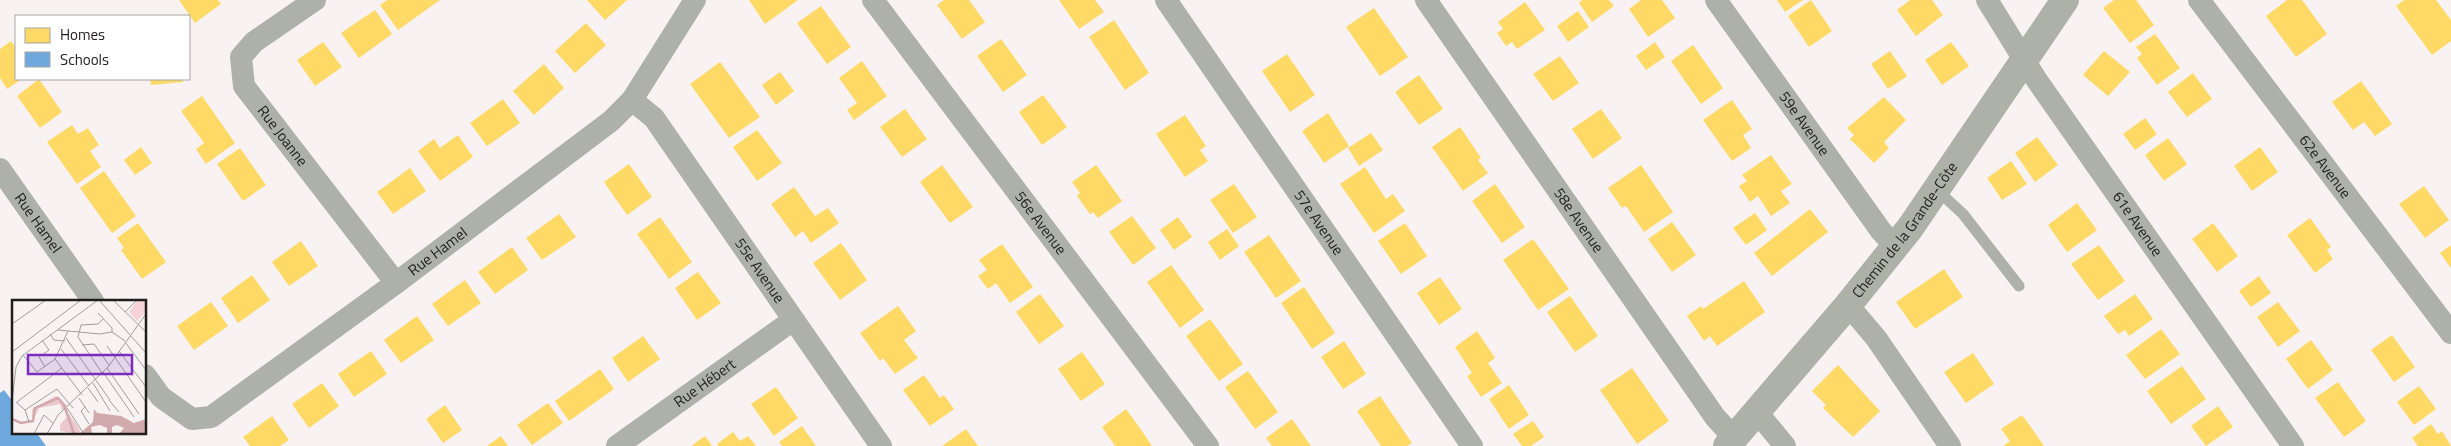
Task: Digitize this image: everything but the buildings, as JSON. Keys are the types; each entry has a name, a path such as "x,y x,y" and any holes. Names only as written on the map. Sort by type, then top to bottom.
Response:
{"main road":[{"name":"Chemin de la Grande-Côte","path":"1730,442 1848,305 1895,246 1937,190 2065,0"}],"street":[{"name":"Rue Joanne","path":"315,0 254,42 241,57 244,86 396,283"},
{"name":"Rue Hamel","path":"146,376 161,397 192,420 211,417 396,283 605,126 632,100 695,0"},
{"name":"56e Avenue","path":"873,0 1208,446"},
{"name":"57e Avenue","path":"1166,0 1472,446"},
{"name":"58e Avenue","path":"1426,0 1730,442"},
{"name":"59e Avenue","path":"1716,0 1881,231 1895,246"},
{"name":"62e Avenue","path":"2199,0 2451,333"},
{"name":"61e Avenue","path":"1995,3 2036,79 2294,446"},
{"name":"55e Avenue","path":"632,100 654,118 881,446"},
{"name":"Rue Hamel","path":"0,169 92,300"},
{"path":"1848,305 1876,338 1950,446"},
{"name":"Rue Hébert","path":"616,446 793,320"},
{"path":"1757,412 1785,446"}],"lane":[{"path":"1937,190 1963,214 2019,286"}]}
